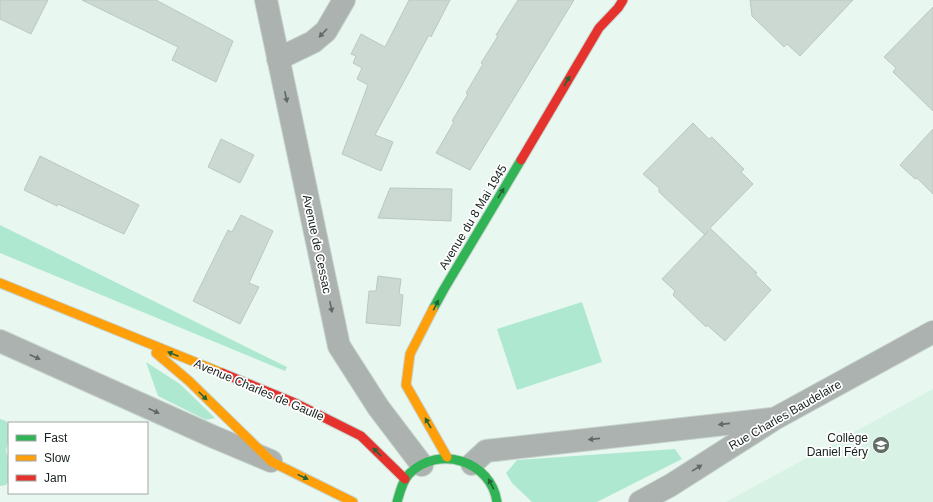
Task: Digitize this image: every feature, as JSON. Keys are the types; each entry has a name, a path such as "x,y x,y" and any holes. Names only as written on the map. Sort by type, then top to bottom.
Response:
{"street":[{"name":"Avenue de Cessac","path":"266,0 339,346 378,407 422,465"},
{"path":"278,59 313,42 326,32 344,0"},
{"name":"Avenue du 8 Mai 1945","path":"447,457 406,385 410,354 444,289 599,28 618,8 623,0"},
{"name":"Avenue Charles de Gaulle","path":"0,284 295,403 361,436 405,480"},
{"name":"Rue Charles Baudelaire","path":"640,502 668,493 776,418 933,332"},
{"name":"Avenue Charles de Gaulle","path":"0,341 272,462 353,502"},
{"name":"Avenue Charles de Gaulle","path":"143,342 189,381 272,462"},
{"path":"472,464 486,451 776,418"},
{"path":"397,502 398,494 405,480 416,468 430,460 447,457 464,460 479,468 490,481 497,502"}],"shaded area":[{"name":"Collège Daniel Féry","path":"933,389 933,502 726,502"}],"green space":[{"path":"0,225 287,367 285,371 0,253"},
{"path":"582,302 602,362 517,390 497,329"},
{"path":"146,362 180,384 215,418 206,420 158,396"},
{"path":"0,419 6,421 8,424 8,440 6,451 8,458 8,482 6,485 0,486"},
{"path":"675,449 682,459 597,502 532,502 512,483 506,473 517,460"}],"building":[{"path":"0,0 48,0 31,34 0,19"},
{"path":"82,0 156,0 233,41 216,82 172,60 178,47"},
{"path":"409,0 450,0 431,37 429,35 375,135 393,142 381,171 342,154 368,85 357,79 362,68 353,63 356,56 351,54 361,34 385,47"},
{"path":"518,0 574,0 470,170 436,153 468,94 466,93 483,64 481,63 498,36 496,35"},
{"path":"750,0 853,0 800,56 787,44 784,47 752,16"},
{"path":"933,7 933,111 893,72 896,68 884,57"},
{"path":"693,123 709,139 712,137 744,169 741,172 753,184 710,228 757,273 755,274 771,290 725,341 707,325 706,327 673,295 675,291 662,279 705,235 659,192 659,188 643,174"},
{"path":"933,129 933,194 917,178 915,179 900,165"},
{"path":"221,139 254,155 240,183 208,167"},
{"path":"40,156 139,205 124,234 58,204 57,206 24,190"},
{"path":"390,188 452,189 451,221 378,218"},
{"path":"241,215 273,231 249,283 259,287 240,324 193,301 228,230 232,232"},
{"path":"378,276 401,279 399,294 403,295 400,326 366,323 369,291 376,291"}],"traffic: fast":[{"path":"433,309 521,160"},
{"path":"397,502 400,491 409,474 421,465 435,460 448,459 462,461 474,467 485,476 493,488 497,502"}],"traffic: slow":[{"path":"0,283 222,373"},
{"path":"433,309 410,354 406,385 447,457"},
{"path":"156,353 189,381 272,462 353,502"}],"traffic: jam":[{"path":"521,160 599,28 618,8 623,0"},
{"path":"222,373 295,403 361,436 405,479"}],"place":[{"name":"Collège Daniel Féry","path":"881,445"}]}
